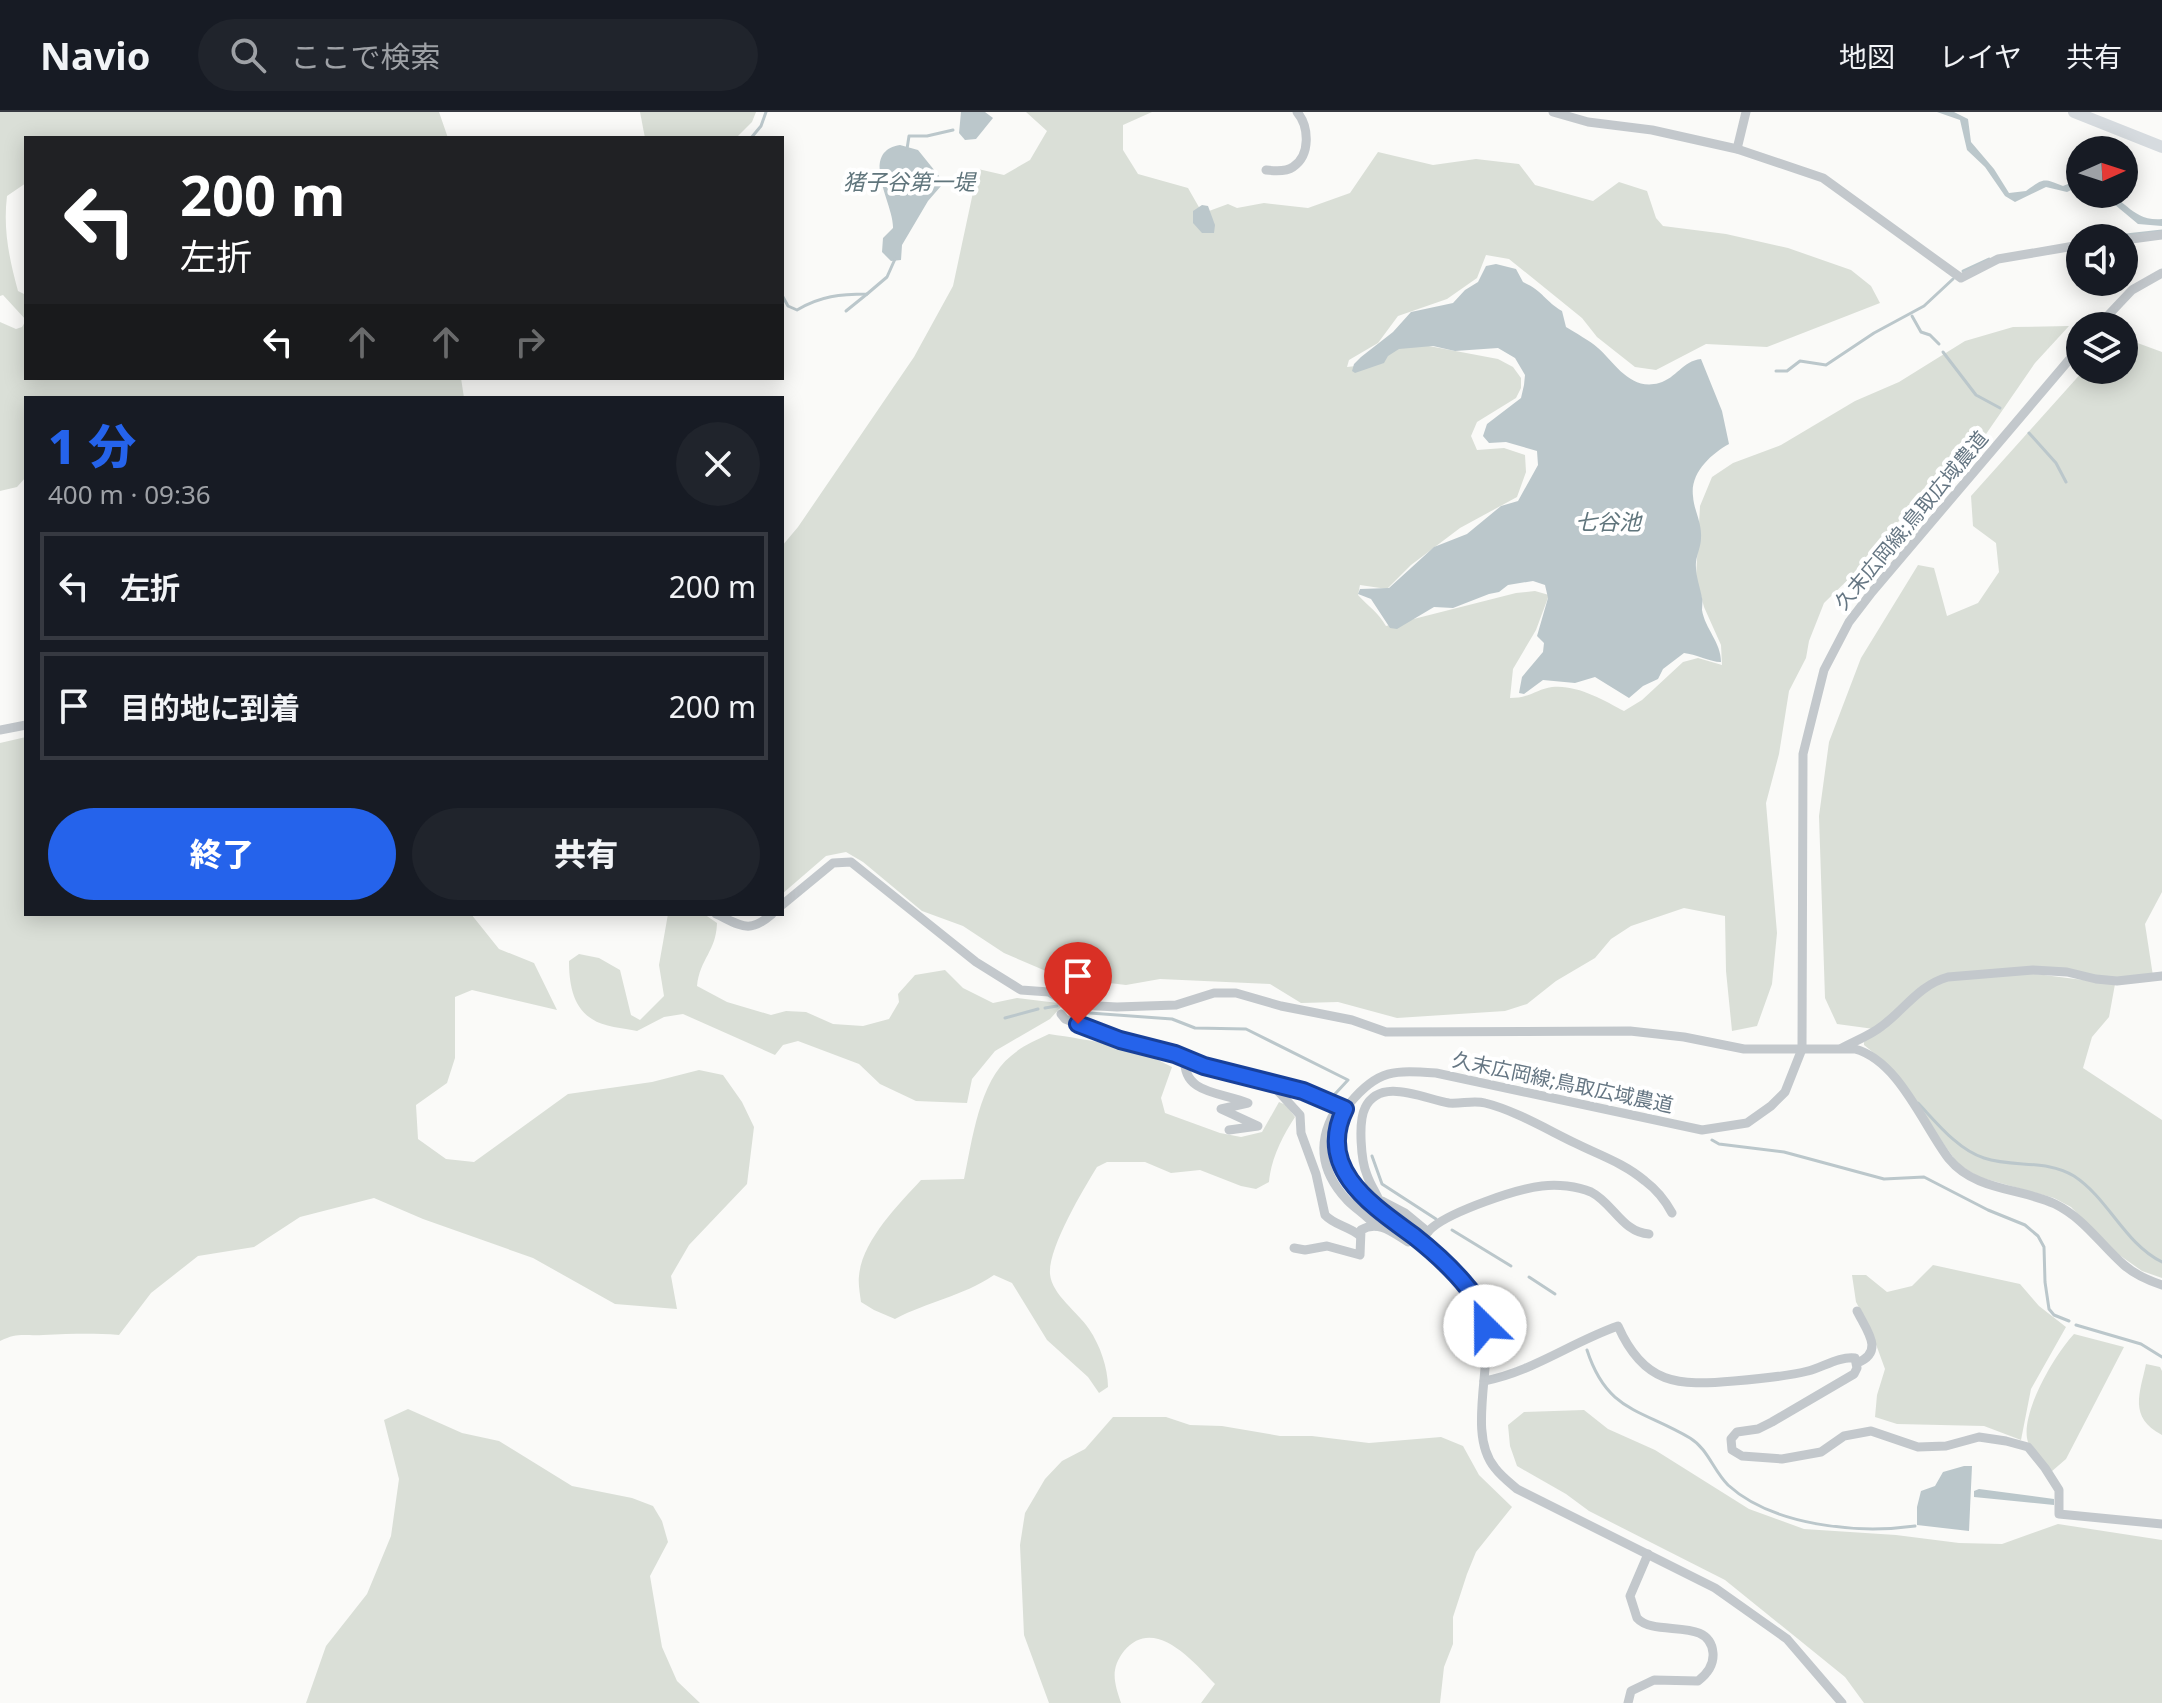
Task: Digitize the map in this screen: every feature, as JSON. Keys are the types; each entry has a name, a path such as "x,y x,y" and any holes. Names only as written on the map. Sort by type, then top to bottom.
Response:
{"main road":[{"path":"2074,112 2162,147"}],"street":[{"path":"1266,170 1289,170 1303,153 1307,130 1305,121 1297,112"},
{"path":"1553,112 1588,122 1652,130 1737,149 1831,181 1961,278 1998,259 2066,247"},
{"path":"1737,149 1746,112"},
{"path":"2138,238 2162,235"},
{"path":"2111,312 2132,290 2162,273"},
{"name":"久末広岡線;鳥取広域農道","path":"1342,1107 1379,1076 1399,1070 1436,1073 1702,1130 1747,1123 1785,1092 1802,1049 1803,754 1824,670 1849,622 1872,592 2066,363"},
{"path":"0,730 24,725"},
{"path":"784,903 833,863 851,862 976,962 1015,988 1049,992 1079,1005 1176,1005 1214,993 1228,992 1352,1020 1386,1032 1630,1031 1684,1037 1744,1049 1862,1051 1890,1070 1958,1170 1977,1180 2052,1202 2075,1215 2126,1267 2162,1285"},
{"path":"721,916 749,927 758,926 770,916"},
{"path":"1840,1049 1879,1029 1920,990 1948,977 2033,970 2067,972 2117,981 2162,976"},
{"path":"1061,1014 1065,1019 1112,1037 1276,1084 1342,1107"},
{"path":"1185,1058 1185,1074 1193,1084 1248,1103 1221,1109 1258,1126 1229,1130"},
{"path":"1276,1084 1277,1090 1300,1115 1301,1133 1316,1174 1325,1215 1359,1235"},
{"path":"1382,1214 1382,1201 1366,1174 1361,1137 1362,1116 1365,1106 1375,1097 1395,1090 1452,1103 1484,1103 1548,1129 1614,1160 1645,1180 1665,1200 1672,1213"},
{"path":"1342,1107 1339,1123 1341,1162 1350,1183 1382,1214 1420,1241 1460,1278 1482,1305 1489,1347 1480,1423 1493,1467 1517,1489 1715,1588 1787,1639 1842,1703"},
{"path":"1342,1107 1324,1134 1325,1162 1343,1194 1376,1226 1408,1242"},
{"path":"1420,1241 1453,1216 1513,1193 1542,1186 1568,1186 1592,1193 1635,1232 1649,1234"},
{"path":"1382,1201 1405,1213 1428,1232"},
{"path":"1294,1248 1305,1250 1327,1246 1360,1255 1359,1235 1364,1227 1376,1226"},
{"path":"1857,1311 1872,1344 1872,1353 1857,1363"},
{"path":"1484,1381 1518,1373 1570,1345 1618,1326 1633,1353 1661,1377 1677,1383 1779,1377 1849,1357 1855,1358 1854,1374 1758,1429 1737,1432 1731,1439 1732,1450 1742,1456 1782,1459 1821,1452 1844,1436 1871,1431 1918,1447 1946,1446 1979,1437 2006,1441 2028,1447 2045,1468 2059,1490 2059,1514 2162,1524"},
{"path":"1628,1703 1631,1691 1649,1681 1698,1681 1709,1670 1713,1658 1709,1641 1698,1633 1649,1626 1637,1618 1630,1596 1648,1554"}],"shaded area":[{"path":"0,112 439,112 447,136 24,136 24,184 7,196 6,232 18,291 24,294 24,318 3,295 0,296"},
{"path":"640,112 756,112 752,122 738,136 645,136"},
{"path":"1026,112 1152,112 1123,125 1123,150 1138,174 1188,188 1200,209 1209,211 1228,204 1237,208 1264,203 1308,208 1350,193 1378,152 1433,165 1476,159 1519,164 1535,185 1593,201 1619,182 1647,191 1656,218 1663,226 1726,234 1788,248 1851,270 1871,286 1880,303 1767,347 1706,344 1656,370 1635,367 1597,337 1582,318 1509,259 1486,255 1477,278 1447,299 1398,316 1378,343 1349,360 1347,367 1365,365 1383,350 1413,343 1498,359 1513,367 1521,378 1521,388 1516,398 1477,422 1471,436 1477,450 1504,448 1525,455 1526,472 1517,497 1460,528 1411,565 1387,589 1360,585 1358,595 1386,626 1516,593 1535,591 1549,595 1536,630 1513,669 1510,698 1523,697 1547,688 1571,688 1624,711 1642,700 1683,662 1698,658 1722,665 1721,645 1704,607 1696,577 1700,506 1712,477 1733,463 1781,445 1855,401 1899,382 1965,341 2013,327 2066,326 2035,363 1984,437 1903,516 1862,566 1824,603 1809,641 1806,658 1789,691 1779,754 1766,803 1777,933 1772,984 1757,1026 1732,1031 1725,916 1684,908 1631,926 1611,939 1595,958 1556,981 1527,1004 1505,1011 1397,1018 1338,1002 1301,1003 1270,984 1160,979 1126,985 1060,977 1004,953 963,926 922,911 863,862 846,852 826,856 784,892 784,544 914,357 953,286 978,169 1004,175 1030,160 1047,131"},
{"path":"0,322 16,329 24,324 24,380 461,380 464,396 24,396 24,479 17,487 0,491"},
{"path":"2138,343 2162,352 2162,892 2145,924 2153,976 2122,979 2080,973 1948,974 1874,1029 1837,1024 1825,998 1819,816 1829,742 1861,658 1918,565 1934,568 1947,616 1978,603 1999,572 1996,543 1973,526 1971,496 2071,384 2138,384"},
{"path":"24,737 24,916 473,916 499,949 534,963 557,1010 472,990 455,997 455,1058 447,1083 416,1105 418,1139 446,1159 474,1162 568,1094 652,1082 699,1070 723,1075 742,1102 754,1127 747,1184 689,1245 671,1276 677,1309 615,1304 533,1258 374,1198 300,1217 254,1247 198,1256 151,1293 119,1335 21,1335 0,1341 0,743"},
{"path":"668,916 707,916 717,923 716,933 697,986 727,1002 771,1015 786,1011 806,1012 833,1024 863,1026 889,1019 899,1002 898,994 915,975 945,970 963,988 993,1003 1017,998 1058,1003 1061,1007 1050,1019 995,1051 972,1079 967,1103 916,1101 880,1084 859,1064 798,1041 783,1045 775,1055 683,1014 664,1017 637,1031 614,1027 592,1019 576,1001 569,961 579,954 599,958 620,970 631,1015 640,1020 664,996 659,965"},
{"path":"2028,973 2115,984 2109,1017 2092,1037 2083,1068 2162,1120 2162,1278 2142,1271 2115,1252 2071,1207 2054,1198 1979,1177 1958,1164 1886,1063 1864,1045 1919,995 1944,981"},
{"path":"1049,1034 1128,1049 1172,1067 1161,1098 1165,1113 1220,1133 1241,1137 1262,1132 1279,1102 1286,1105 1295,1117 1278,1148 1269,1182 1256,1189 1200,1170 1171,1173 1145,1162 1107,1162 1097,1167 1060,1235 1050,1274 1055,1289 1089,1329 1100,1349 1108,1387 1099,1393 1088,1377 1047,1340 1012,1283 994,1275 969,1289 895,1319 861,1302 859,1279 862,1263 882,1224 921,1180 964,1179 978,1113 991,1081 1015,1052"},
{"path":"1933,1265 2020,1284 2039,1306 2066,1327 2031,1389 2021,1440 1984,1426 1897,1424 1875,1417 1877,1395 1885,1369 1870,1328 1856,1302 1852,1275 1866,1275 1887,1292 1912,1286"},
{"path":"2074,1334 2124,1347 2066,1459 2051,1472 2028,1442 2029,1417 2040,1385"},
{"path":"2146,1364 2160,1367 2162,1371 2162,1435 2151,1428 2140,1412 2139,1394"},
{"path":"408,1409 462,1433 499,1441 572,1486 632,1498 653,1506 662,1521 668,1542 650,1576 662,1647 677,1681 700,1703 306,1703 326,1646 367,1594 391,1536 399,1479 384,1420"},
{"path":"1584,1410 1608,1429 1655,1450 1749,1509 1804,1529 2002,1544 2058,1524 2162,1540 2162,1703 1864,1703 1845,1677 1725,1580 1589,1511 1517,1466 1510,1446 1508,1425 1524,1412"},
{"path":"1113,1417 1166,1417 1190,1425 1369,1443 1441,1437 1463,1446 1479,1475 1512,1507 1476,1552 1467,1574 1453,1617 1453,1644 1444,1667 1440,1703 1201,1703 1215,1684 1172,1645 1148,1638 1136,1641 1124,1651 1117,1664 1115,1682 1121,1703 1049,1703 1024,1635 1020,1545 1025,1513 1045,1479 1062,1461 1085,1449"}],"water":[{"path":"961,112 985,112 993,118 976,139 965,140 959,133"},
{"path":"1937,112 1954,112 1968,119 1971,142 2009,193 2026,191 2043,181 2066,185 2066,192 2046,187 2015,202 2005,196 1985,167 1967,150 1960,120"},
{"name":"猪子谷第一堤","path":"900,145 918,150 939,176 941,186 928,201 902,245 901,260 891,261 882,252 883,238 893,228 880,168 881,158 888,150"},
{"path":"1202,205 1208,206 1215,225 1214,233 1202,233 1193,223 1193,211"},
{"path":"2119,208 2130,208 2151,219 2162,219 2162,226 2138,224"},
{"name":"七谷池","path":"1496,264 1516,269 1523,282 1562,311 1566,327 1594,345 1631,379 1640,383 1659,383 1694,360 1701,359 1722,411 1729,444 1703,465 1693,488 1701,532 1696,567 1702,610 1721,662 1684,653 1663,669 1658,679 1629,698 1595,677 1575,683 1543,680 1524,694 1519,693 1522,677 1543,652 1544,643 1537,636 1548,598 1545,585 1533,581 1508,585 1499,592 1453,608 1434,607 1397,629 1390,628 1371,599 1358,594 1360,589 1389,588 1434,547 1467,534 1501,506 1518,501 1538,465 1537,451 1506,442 1489,443 1483,436 1487,424 1521,398 1524,385 1525,375 1515,358 1498,348 1455,351 1433,346 1399,349 1384,363 1355,373 1352,371 1361,357 1393,332 1411,312 1453,303 1478,282 1486,266"},
{"path":"1972,1466 1969,1531 1917,1525 1921,1491 1935,1486 1943,1472"},
{"path":"1979,1489 2054,1499 2054,1505 1974,1497 1974,1491"}],"waterway":[{"path":"753,136 761,126 766,112"},
{"path":"907,149 909,136 927,136 953,130"},
{"path":"2138,234 2162,231"},
{"path":"784,299 788,306 797,310 831,297 867,294 887,277 895,259"},
{"path":"1963,271 1989,259"},
{"path":"1776,371 1787,371 1800,361 1826,365 1874,333 1924,306 1953,279"},
{"path":"846,311 867,294"},
{"path":"1912,316 1921,332 1930,335 1939,344"},
{"path":"1943,352 1976,395 2000,408"},
{"path":"2029,433 2056,463 2066,482"},
{"path":"1045,1008 1057,1006"},
{"path":"1005,1018 1038,1009"},
{"path":"1076,1012 1172,1019 1195,1028 1246,1029 1348,1080 1335,1094 1335,1100"},
{"path":"1918,1103 1948,1135 1974,1154 1995,1161 2052,1167 2074,1176 2097,1196 2137,1244 2162,1262"},
{"path":"1712,1140 1719,1144 1784,1152 1884,1179 1924,1177 2025,1225 2038,1236 2044,1247 2049,1309 2054,1315 2069,1321"},
{"path":"1372,1156 1382,1184 1436,1219"},
{"path":"1452,1230 1511,1266"},
{"path":"1529,1277 1555,1294"},
{"path":"2076,1325 2141,1344 2162,1357"},
{"path":"1587,1350 1595,1370 1615,1397 1641,1414 1690,1438 1728,1485 1747,1499 1768,1510 1817,1524 1868,1529 1915,1526"}],"route":[{"path":"1078,1024 1204,1066 1303,1091 1345,1109 1339,1123 1338,1140 1341,1162 1350,1183 1361,1196 1416,1237 1460,1278 1482,1305 1485,1326"}]}
